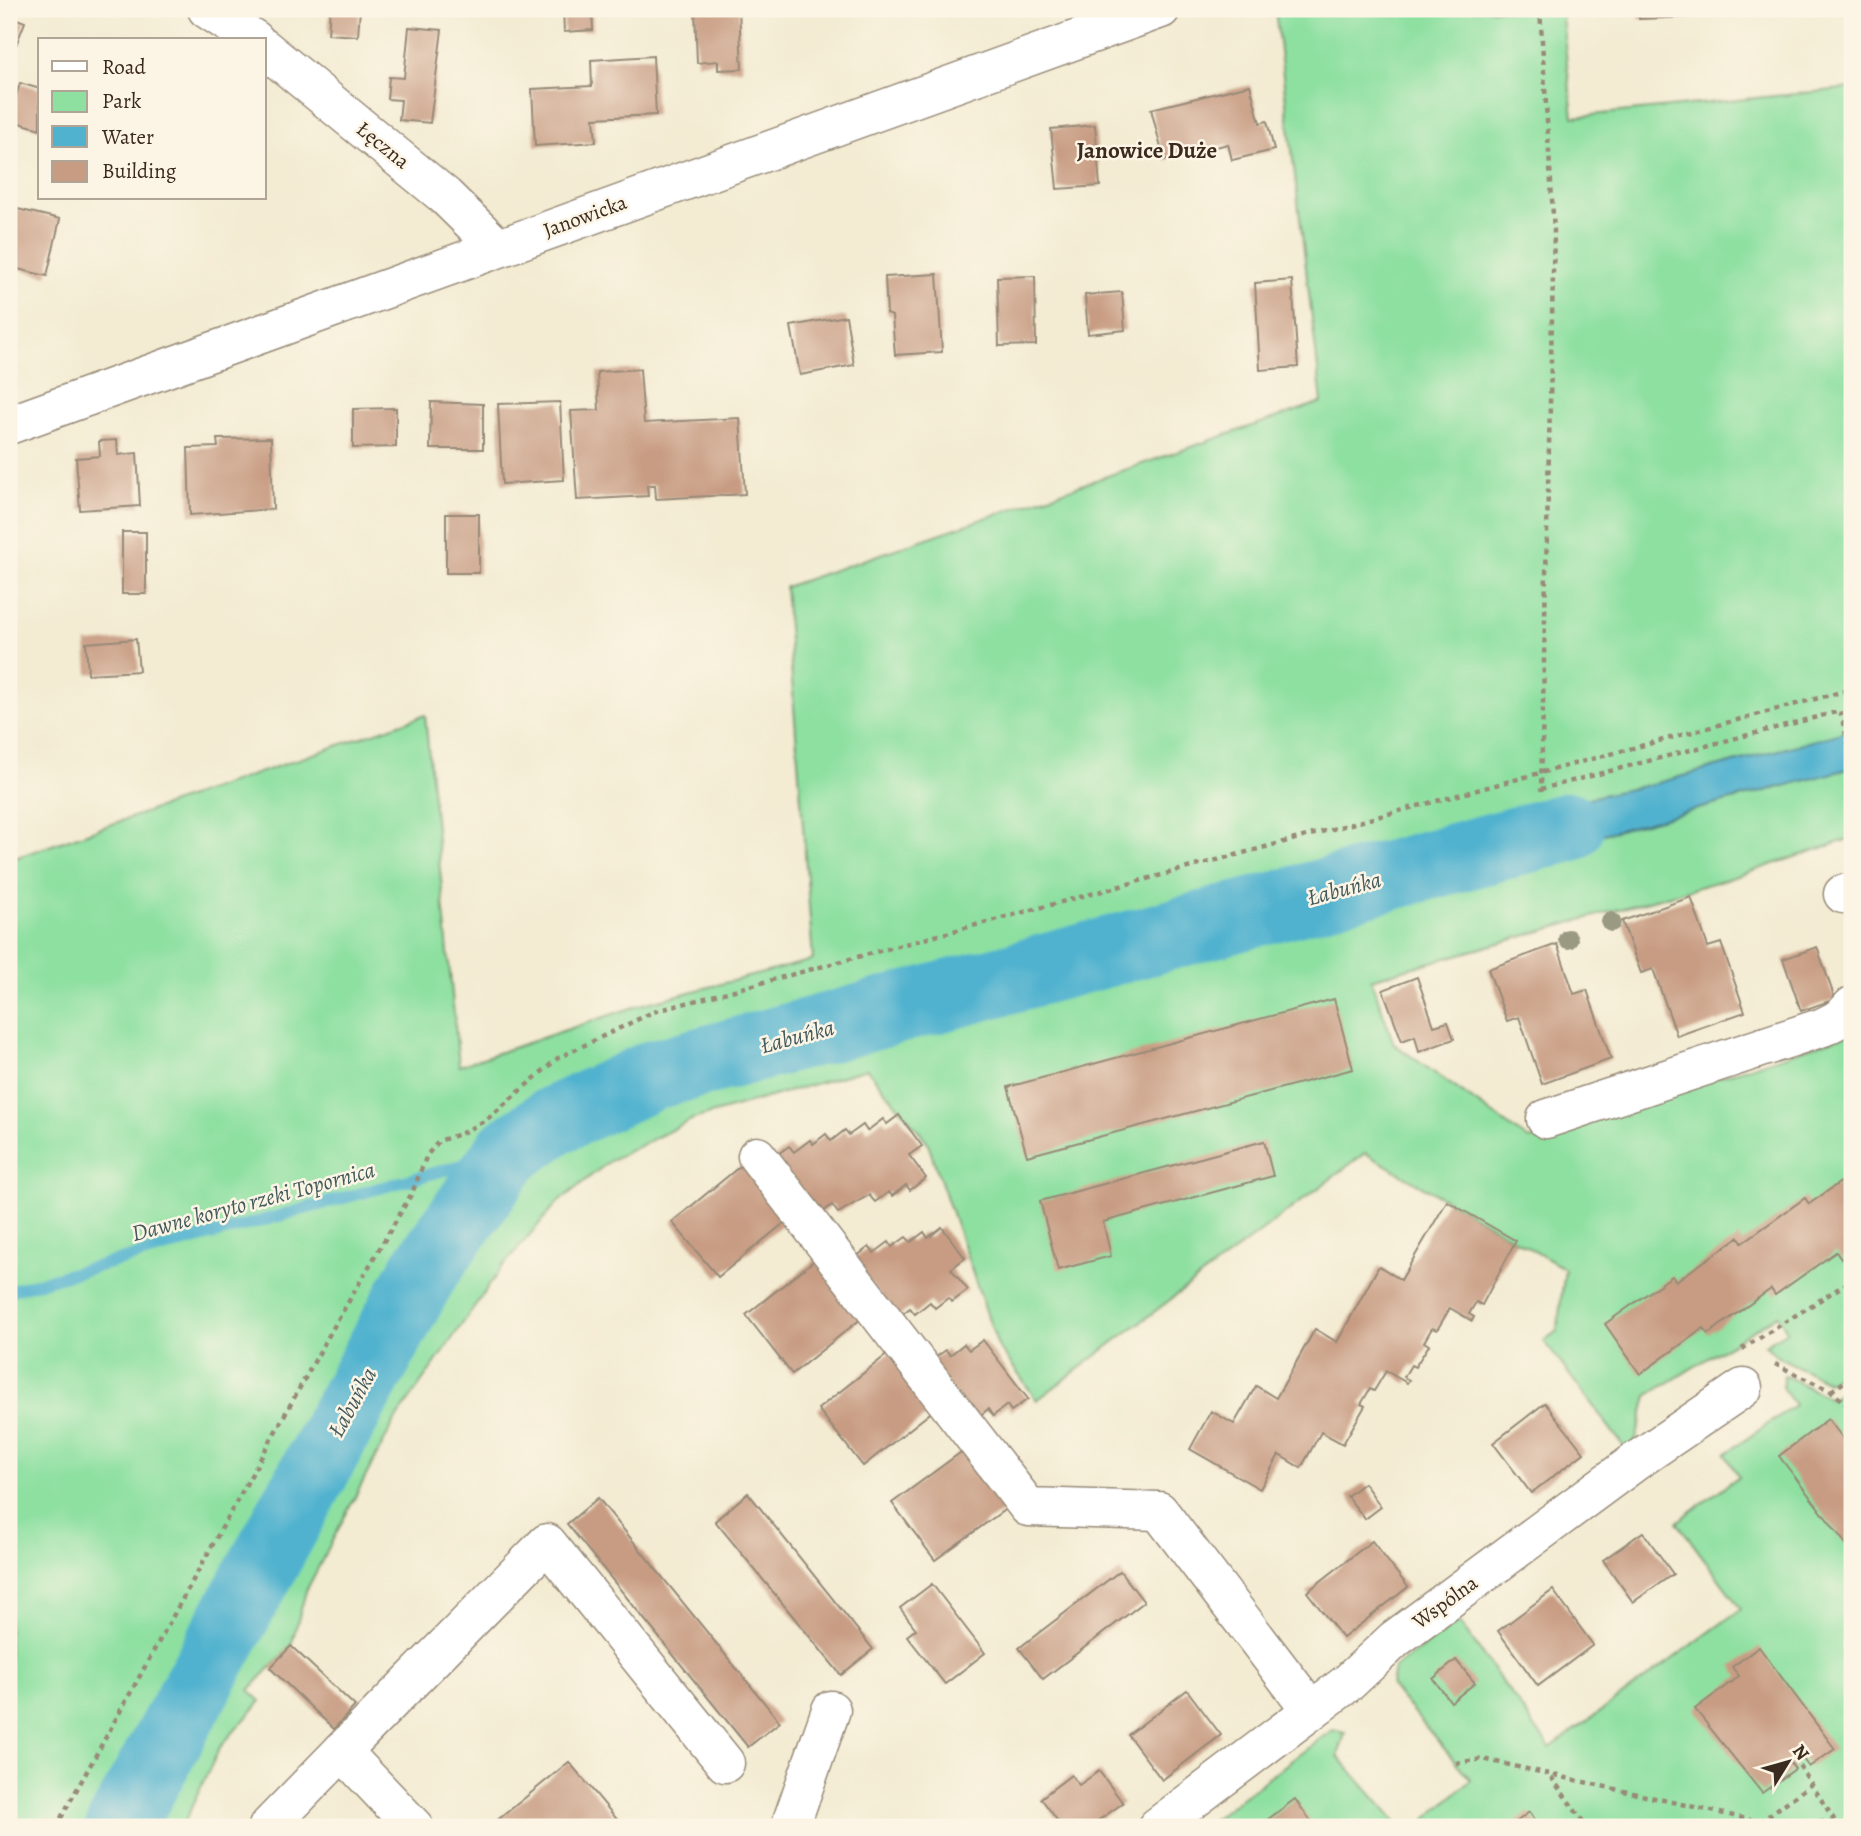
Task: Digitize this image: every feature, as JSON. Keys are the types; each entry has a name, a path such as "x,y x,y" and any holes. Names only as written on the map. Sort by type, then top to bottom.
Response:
{"street":[{"path":"207,9 252,38"},
{"name":"Janowicka","path":"9,425 1161,9"},
{"name":"Łęczna","path":"266,50 445,196 497,247"},
{"path":"1546,1119 1822,1027 1841,1018 1852,1006"},
{"path":"757,1157 1028,1507 1159,1511 1311,1710"},
{"name":"Wspólna","path":"1157,1827 1311,1710 1406,1631 1636,1461 1743,1388"},
{"path":"268,1827 547,1543 725,1763"},
{"path":"790,1827 831,1710"},
{"path":"342,1751 414,1827"}],"path":[{"path":"1540,9 1554,231 1541,789 1840,711 1852,758"},
{"path":"56,1827 329,1335 412,1193 427,1155 439,1141 462,1133 486,1119 558,1058 653,1012 1852,689"},
{"path":"1740,1350 1852,1280"},
{"path":"1771,1363 1831,1391 1852,1409"},
{"path":"1831,1391 1852,1377"},
{"path":"1794,1757 1840,1827"},
{"path":"1456,1763 1483,1759 1760,1822 1836,1822"},
{"path":"1549,1775 1587,1827"},
{"path":"1760,1822 1810,1784"}],"green space":[{"path":"1275,9 1561,9 1573,117 1852,88 1852,838 1741,875 1371,979 1394,1044 1529,1140 1852,1033 1852,1827 1417,1827 1471,1780 1391,1686 1394,1668 1459,1622 1550,1748 1741,1609 1677,1522 1739,1476 1725,1454 1795,1405 1782,1387 1784,1375 1831,1399 1848,1388 1839,1375 1828,1382 1775,1355 1765,1345 1787,1331 1778,1315 1647,1396 1636,1440 1625,1448 1544,1341 1557,1331 1565,1269 1365,1153 1037,1400 998,1346 927,1141 867,1069 693,1119 611,1160 558,1202 502,1267 394,1422 306,1591 291,1646 249,1690 261,1701 220,1747 182,1827 9,1827 9,860 425,715 459,1066 640,1005 813,960 785,587 1322,402"},
{"path":"1332,1730 1345,1733 1338,1756 1400,1827 1203,1827"}],"water":[{"path":"1852,730 1852,768 1585,839 1555,857 1516,860 1482,870 1470,830 1538,809 1657,783"}],"building":[{"path":"330,9 360,9 358,36 328,34"},
{"path":"563,9 592,9 593,30 564,32"},
{"path":"695,9 739,9 742,69 718,70 718,61 697,63"},
{"path":"1639,9 1696,9 1696,17 1639,19"},
{"path":"9,16 25,22 9,63"},
{"path":"409,27 442,30 430,123 399,120 401,100 387,99 389,77 404,78"},
{"path":"653,56 656,115 594,118 596,142 535,146 532,89 592,86 591,60"},
{"path":"20,83 38,88 38,128 9,120"},
{"path":"1250,85 1260,123 1267,121 1274,150 1232,160 1228,144 1164,160 1151,109"},
{"path":"1095,125 1100,186 1057,189 1051,129"},
{"path":"9,207 60,219 47,276 9,267"},
{"path":"937,274 942,352 895,355 892,316 887,314 885,277"},
{"path":"1035,276 1036,345 999,346 997,277"},
{"path":"1292,280 1298,367 1260,370 1255,283"},
{"path":"1122,292 1125,330 1088,334 1085,295"},
{"path":"846,316 854,365 800,375 791,326"},
{"path":"640,369 644,423 740,418 745,494 656,499 655,485 647,485 648,496 577,500 571,411 599,410 597,372"},
{"path":"431,402 483,404 483,449 430,449"},
{"path":"560,402 564,480 502,484 498,404"},
{"path":"396,408 396,447 353,448 353,409"},
{"path":"271,438 273,509 190,515 188,448 218,447 217,439"},
{"path":"117,440 118,455 137,453 140,506 80,510 76,458 100,456 99,441"},
{"path":"446,514 479,514 479,573 446,573"},
{"path":"122,532 146,532 146,594 122,594"},
{"path":"136,639 139,671 88,674 86,643"},
{"path":"1691,897 1708,947 1721,943 1745,1012 1677,1036 1653,969 1641,973 1622,921"},
{"path":"1557,944 1574,994 1587,990 1611,1059 1542,1084 1519,1017 1507,1021 1488,969"},
{"path":"1817,947 1835,999 1801,1011 1783,959"},
{"path":"1417,977 1434,1026 1448,1022 1454,1039 1419,1052 1415,1036 1402,1041 1383,990"},
{"path":"1334,999 1353,1069 1027,1156 1008,1087"},
{"path":"899,1115 922,1146 909,1155 926,1178 910,1190 906,1185 892,1196 889,1192 875,1202 869,1195 838,1213 832,1205 819,1215 774,1157 789,1146 794,1152 810,1140 813,1144 826,1134 831,1141 845,1130 849,1135 863,1125 867,1131 883,1119 887,1124"},
{"path":"1264,1141 1273,1176 1103,1222 1111,1256 1058,1270 1040,1201"},
{"path":"744,1163 789,1219 718,1277 672,1222"},
{"path":"1852,1174 1852,1251 1841,1259 1836,1252 1775,1295 1771,1289 1708,1334 1704,1328 1640,1374 1605,1324 1672,1276 1676,1281 1739,1237 1742,1243 1805,1198 1809,1204"},
{"path":"1447,1201 1516,1241 1482,1305 1476,1302 1469,1314 1474,1317 1472,1321 1450,1308 1437,1330 1432,1328 1424,1342 1429,1345 1415,1367 1411,1365 1404,1377 1409,1380 1407,1383 1386,1371 1374,1391 1370,1389 1361,1404 1365,1406 1343,1444 1321,1432 1301,1468 1279,1455 1260,1489 1190,1449 1211,1411 1234,1424 1256,1386 1276,1398 1315,1329 1337,1342 1379,1266 1401,1280"},
{"path":"942,1227 965,1258 951,1269 968,1290 952,1302 948,1298 935,1308 930,1302 915,1314 910,1308 897,1318 852,1260 869,1247 874,1253 889,1242 892,1247 906,1237 911,1242 924,1232 928,1238"},
{"path":"816,1259 862,1318 792,1374 746,1315"},
{"path":"983,1340 1028,1399 1011,1411 1007,1405 993,1416 988,1409 975,1420 930,1361 946,1350 950,1355 964,1344 969,1350"},
{"path":"889,1353 934,1410 863,1466 818,1409"},
{"path":"1545,1403 1584,1453 1531,1493 1493,1443"},
{"path":"1828,1419 1852,1450 1852,1552 1779,1456"},
{"path":"964,1450 1007,1508 935,1560 892,1503"},
{"path":"1364,1483 1381,1507 1365,1519 1347,1496"},
{"path":"748,1493 873,1649 841,1675 715,1521"},
{"path":"598,1498 780,1722 748,1747 567,1524"},
{"path":"1643,1532 1673,1574 1633,1602 1603,1560"},
{"path":"1372,1541 1408,1587 1343,1638 1307,1592"},
{"path":"1120,1571 1144,1602 1043,1679 1019,1648"},
{"path":"932,1584 985,1653 945,1684 907,1636 916,1629 900,1608"},
{"path":"1553,1590 1593,1645 1538,1686 1498,1631"},
{"path":"291,1646 355,1706 334,1729 270,1668"},
{"path":"1759,1647 1835,1749 1809,1767 1798,1753 1789,1761 1795,1769 1762,1793 1695,1709 1739,1676 1732,1667"},
{"path":"1456,1660 1475,1683 1451,1702 1433,1679"},
{"path":"1187,1690 1221,1735 1162,1780 1128,1735"},
{"path":"569,1762 621,1824 617,1827 489,1827"},
{"path":"1099,1771 1123,1803 1089,1827 1062,1827 1041,1798 1071,1775 1079,1785"},
{"path":"1295,1799 1315,1827 1272,1827 1267,1820"},
{"path":"1529,1812 1540,1827 1510,1827"}],"waterway":[{"name":"Łabuńka","path":"120,1827 424,1271 509,1152 553,1121 653,1075 1569,827"},
{"name":"Dawne koryto rzeki Topornica","path":"9,1291 509,1152"}],"district":[{"name":"Janowice Duże","path":"1147,150"}]}
